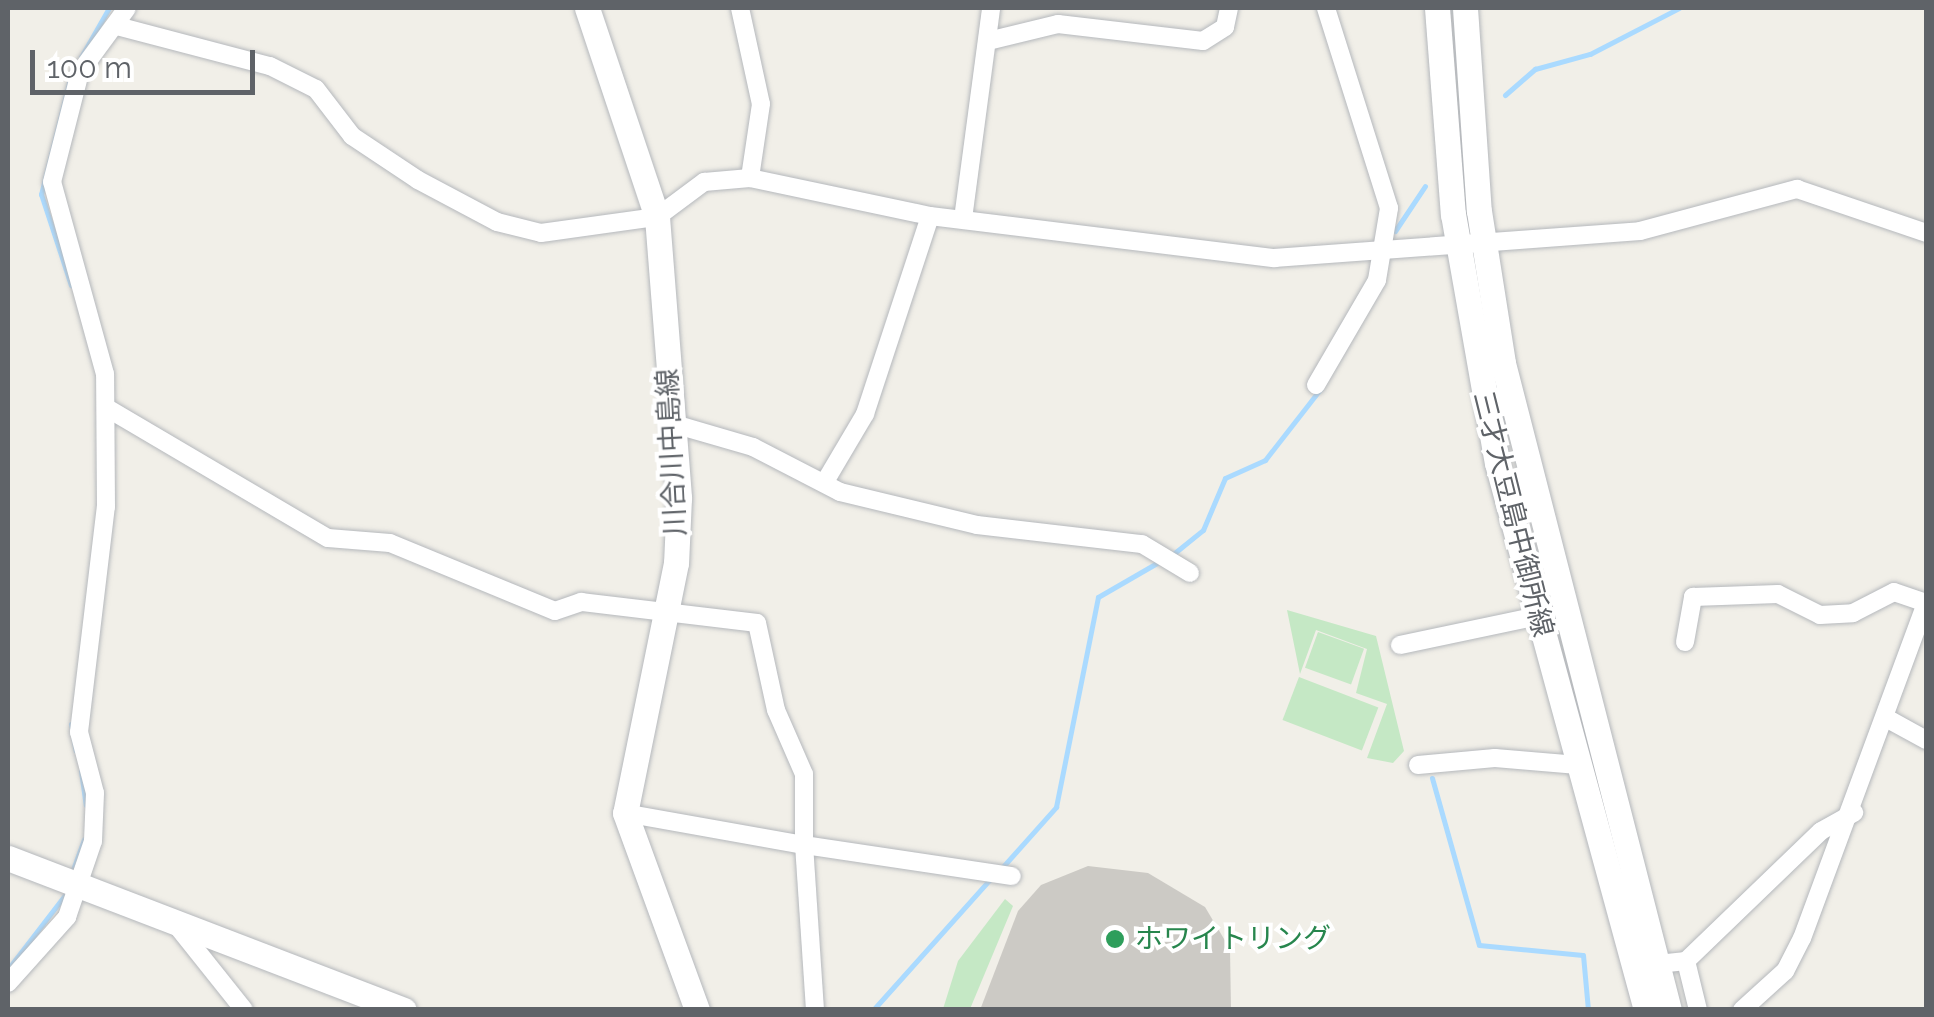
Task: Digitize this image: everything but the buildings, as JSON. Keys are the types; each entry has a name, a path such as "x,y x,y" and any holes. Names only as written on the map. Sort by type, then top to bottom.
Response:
{"main road":[{"name":"川合川中島線","path":"586,8 656,217 674,424 676,563 626,812"},
{"name":"三才大豆島中御所線","path":"1437,8 1472,239 1496,463 1641,1007"},
{"name":"三才大豆島中御所線","path":"1466,8 1472,239 1554,583 1669,1010"},
{"path":"626,812 691,1006"},
{"path":"8,858 404,1010"}],"street":[{"path":"8,983 67,916 80,886 94,825 79,732 106,507 107,408 52,182 80,72 127,8"},
{"path":"740,8 761,104 750,178"},
{"path":"963,219 991,8"},
{"path":"988,42 1058,24 1203,41 1225,26 1229,8"},
{"path":"1316,385 1377,280 1388,193 1326,8"},
{"path":"116,26 243,56 316,89 352,136 497,222 562,233 656,217 704,182 750,178 930,216 1274,258 1383,243 1640,230 1797,189 1926,233"},
{"path":"826,480 865,414 930,216"},
{"path":"107,408 328,538 390,543 555,611 582,602 666,617 757,623 776,710 804,774 804,845 816,1010"},
{"path":"674,424 826,480 840,492 977,525 1170,556 1190,573"},
{"path":"1685,642 1694,597 1778,594 1820,615 1853,612 1894,592 1926,602 1854,813 1785,971 1742,1010"},
{"path":"1400,644 1538,616"},
{"path":"1886,718 1926,740"},
{"path":"1418,765 1495,758 1578,765"},
{"path":"626,812 906,867 930,861 1004,874"},
{"path":"1658,964 1686,961 1821,831 1854,813"},
{"path":"177,926 244,1010"},
{"path":"1686,961 1698,1010"}],"green space":[{"path":"1287,610 1376,636 1404,751 1393,763 1367,758 1387,704 1356,693 1367,649 1316,630 1300,674"},
{"path":"1318,632 1364,649 1351,684 1305,668"},
{"path":"1299,677 1378,707 1362,750 1283,720"},
{"path":"1005,899 1013,906 970,1009 943,1009 958,961"}],"waterway":[{"path":"81,57 109,8"},
{"path":"1505,95 1535,69 1590,54 1679,8"},
{"path":"71,75 41,194 71,285"},
{"path":"1395,231 1425,186"},
{"path":"1172,555 1203,530 1225,478 1265,460 1321,388"},
{"path":"999,871 1056,807 1098,597 1162,560"},
{"path":"71,724 76,751"},
{"path":"81,771 86,805"},
{"path":"1432,778 1479,945 1583,955 1588,1010"},
{"path":"71,875 84,839"},
{"path":"873,1010 991,878"},
{"path":"8,969 65,895"}],"place":[{"name":"ホワイトリング","path":"1115,939"}]}
